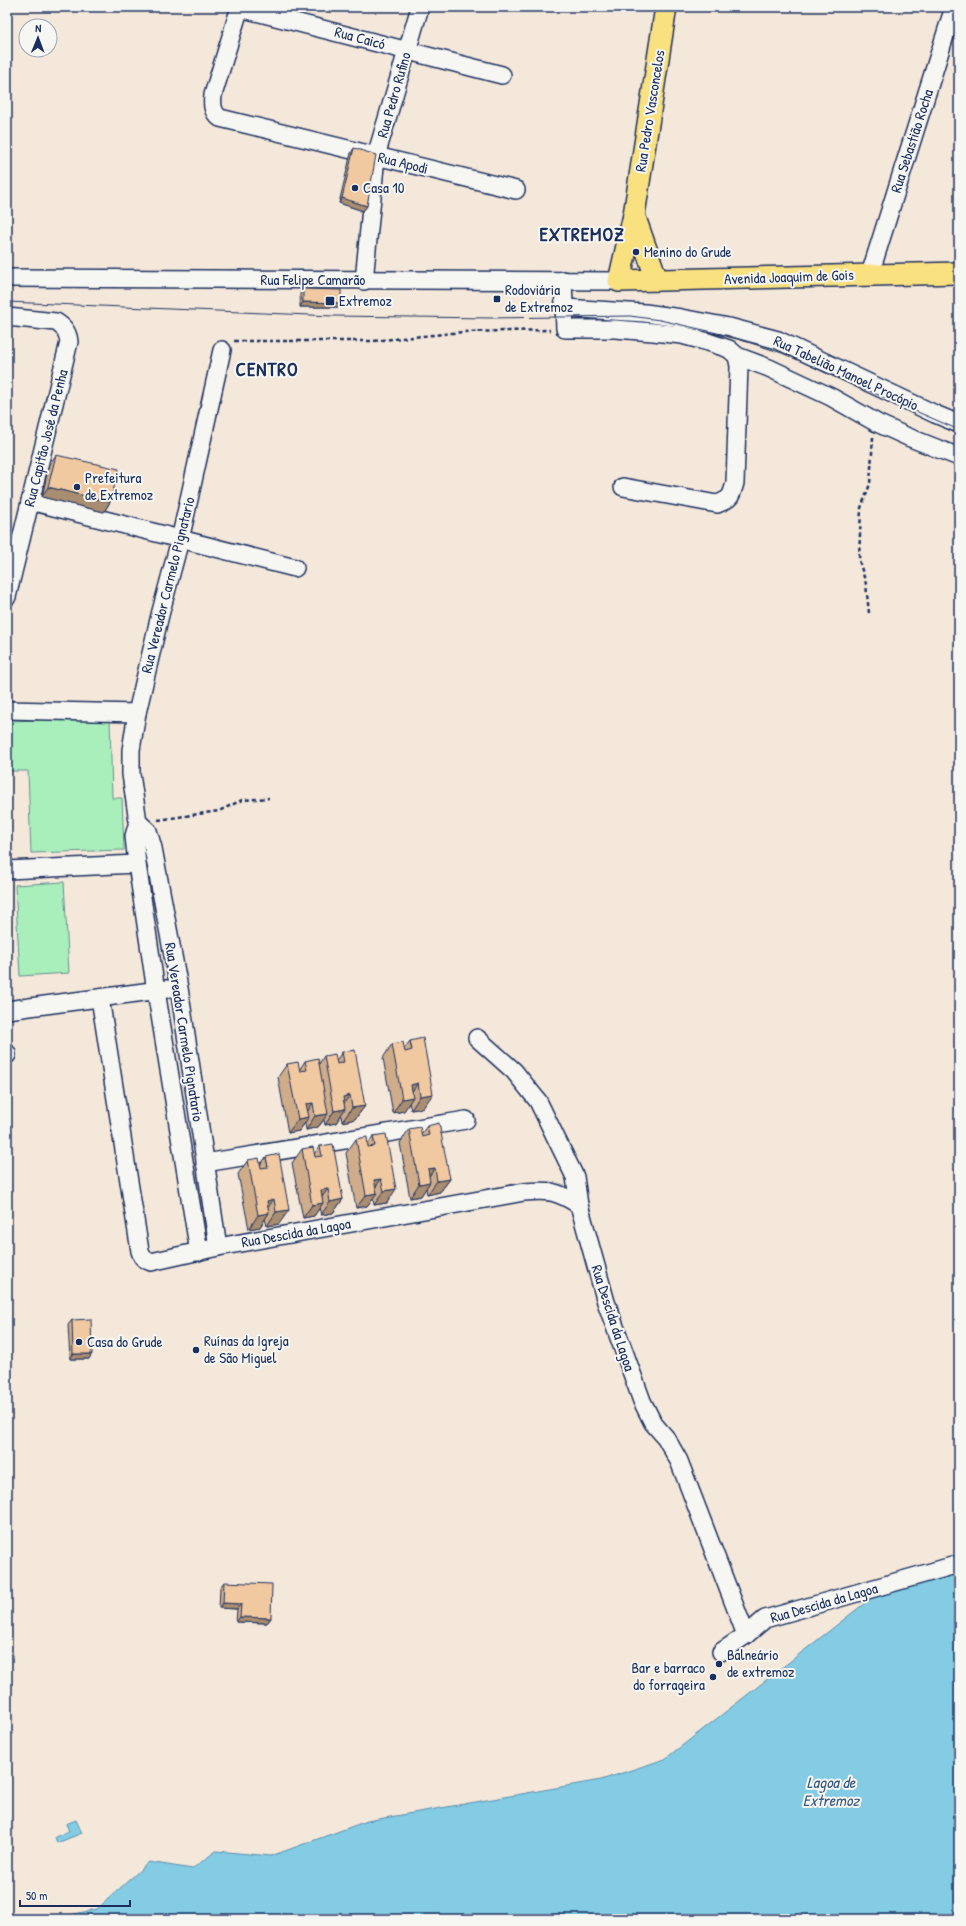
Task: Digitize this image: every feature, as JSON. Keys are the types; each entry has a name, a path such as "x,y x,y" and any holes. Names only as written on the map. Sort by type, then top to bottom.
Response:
{"main road":[{"name":"Rua Pedro Vasconcelos","path":"619,281 634,215 666,7"},
{"name":"Rua Pedro Vasconcelos","path":"634,215 657,280"},
{"name":"Avenida Joaquim de Gois","path":"619,281 870,274 959,274"}],"street":[{"name":"Rua Caicó","path":"240,7 502,75"},
{"name":"Rua Apodi","path":"240,7 213,95 213,108 215,115 220,118 516,190"},
{"name":"Rua Pedro Rufino","path":"364,281 376,156 420,7"},
{"name":"Rua Sebastião Rocha","path":"870,274 954,7"},
{"name":"Rua Felipe Camarão","path":"7,278 364,281 619,281"},
{"path":"563,280 565,308 564,329 615,329 682,335 729,349 737,356 769,368 908,437 959,457"},
{"name":"Rua Tabelião Manoel Procópio","path":"565,308 645,313 681,318 729,327 778,340 959,424"},
{"name":"Rua Capitão José da Penha","path":"7,317 56,322 63,327 68,334 68,349 7,597"},
{"name":"Rua Vereador Carmelo Pignatario","path":"199,1252 156,991 137,864 134,836 138,822 131,774 131,750 137,713 160,615 180,540 222,350"},
{"path":"623,487 717,504 727,500 731,496 736,483 737,356"},
{"path":"30,501 295,568"},
{"path":"7,710 137,713"},
{"name":"Rua Vereador Carmelo Pignatario","path":"138,822 148,831 153,848 179,988 218,1247"},
{"path":"7,870 137,864"},
{"path":"7,1010 179,988"},
{"name":"Rua Descida da Lagoa","path":"100,998 142,1257 151,1262 218,1247 524,1192 548,1190 565,1196 579,1205 606,1302 642,1401 653,1423 666,1438 679,1461 746,1636 765,1619 959,1564"},
{"path":"477,1038 514,1071 538,1100 575,1176 579,1205"},
{"path":"205,1162 466,1120"},
{"path":"721,1652 746,1636"}],"path":[{"path":"222,350 225,344 238,341 373,341 463,332 564,329"},
{"path":"869,613 866,584 859,560 860,508 870,484 874,421"},
{"path":"138,822 219,811 242,800 269,798"}],"green space":[{"path":"110,718 112,798 122,798 124,850 31,853 28,771 7,771 7,721"},
{"path":"64,882 69,973 20,976 15,885"}],"water":[{"name":"Lagoa de Extremoz","path":"959,1572 959,1919 52,1919 97,1909 149,1862 192,1869 216,1851 271,1856 367,1821 601,1780 665,1759 874,1596"},
{"path":"76,1820 82,1833 57,1843 55,1837 69,1831 66,1824"}],"building":[{"path":"354,148 376,155 367,206 342,198"},
{"path":"303,289 341,290 341,303 303,302"},
{"name":"Prefeitura de Extremoz","path":"56,455 119,469 110,502 48,487"},
{"path":"423,1038 433,1094 420,1096 418,1083 411,1085 413,1097 402,1099 392,1044 403,1042 405,1052 412,1050 410,1041"},
{"path":"355,1050 365,1106 352,1108 350,1095 343,1097 345,1109 334,1111 324,1056 335,1054 337,1064 344,1062 342,1052"},
{"path":"318,1058 328,1114 315,1116 313,1103 306,1104 309,1117 298,1119 287,1064 298,1062 300,1071 307,1070 305,1061"},
{"path":"439,1123 450,1179 437,1181 435,1168 428,1169 430,1182 419,1184 409,1129 420,1127 422,1137 429,1135 427,1126"},
{"path":"386,1134 396,1189 384,1191 381,1179 374,1180 377,1193 366,1195 356,1139 367,1137 368,1147 375,1146 373,1136"},
{"path":"333,1144 343,1199 330,1202 328,1189 321,1190 323,1203 312,1205 302,1149 313,1147 315,1157 322,1156 320,1146"},
{"path":"279,1154 289,1210 276,1212 274,1199 267,1201 269,1213 258,1215 248,1160 259,1158 261,1168 268,1167 266,1157"},
{"name":"Casa do Grude","path":"91,1319 92,1354 73,1354 72,1320"},
{"path":"224,1582 272,1584 271,1618 240,1617 241,1604 223,1603"}],"tram line":[{"path":"7,302 333,316 491,318 630,316 660,320 726,335 782,353 959,430"}],"place":[{"name":"Casa 10","path":"355,188"},
{"name":"Menino do Grude","path":"636,252"},
{"name":"Rodoviária de Extremoz","path":"497,299"},
{"name":"Extremoz","path":"330,301"},
{"name":"Prefeitura de Extremoz","path":"77,487"},
{"name":"Casa do Grude","path":"79,1342"},
{"name":"Ruínas da Igreja de São Miguel","path":"196,1350"},
{"name":"Balneário de extremoz","path":"719,1664"},
{"name":"Bar e barraco do forrageira","path":"713,1677"}],"district":[{"name":"EXTREMOZ","path":"582,234"},
{"name":"CENTRO","path":"267,369"}]}
